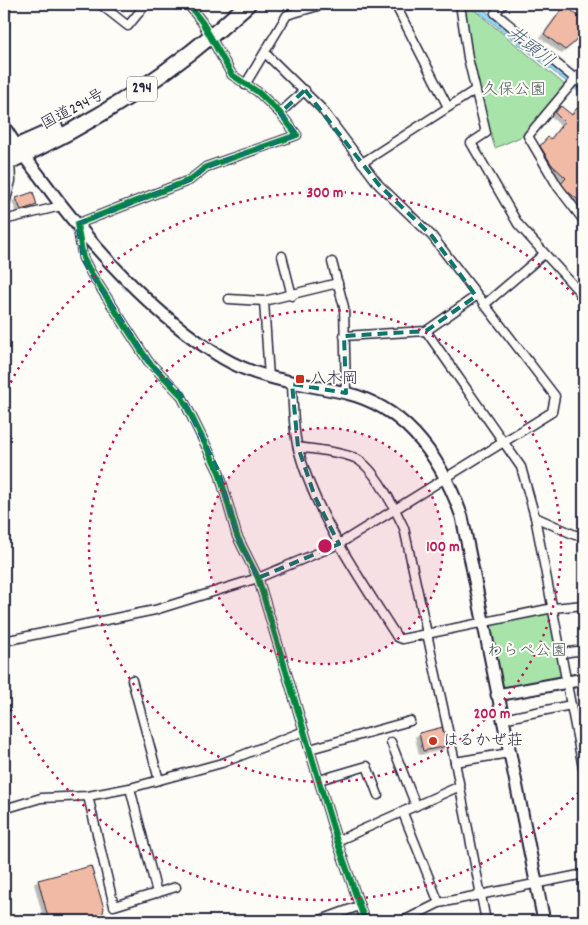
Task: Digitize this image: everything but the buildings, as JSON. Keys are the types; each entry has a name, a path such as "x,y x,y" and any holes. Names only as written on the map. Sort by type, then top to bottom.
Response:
{"highway":[{"name":"国道294号","path":"209,34 234,4"},
{"name":"国道294号","path":"12,156 115,107 248,4"}],"street":[{"path":"4,28 6,4"},
{"path":"100,4 128,26 146,4"},
{"path":"76,224 190,180 206,167 297,136 280,113 258,92 232,76 209,34 188,4"},
{"path":"245,85 287,15 324,4"},
{"path":"395,4 448,107"},
{"path":"460,4 475,90 486,133 471,143 518,224 584,297"},
{"path":"503,4 495,13 584,86"},
{"path":"4,641 155,610 258,578 339,544 552,412 555,396 476,296 432,236 379,185 321,108 305,90 264,52"},
{"path":"584,69 528,136 558,187 584,221"},
{"path":"280,113 305,90"},
{"path":"362,163 475,90"},
{"path":"4,126 12,156 10,181 4,207"},
{"path":"12,156 61,206 143,297 174,325 243,369 292,384 346,393 381,405 406,423 427,449 456,500 462,518 544,921"},
{"path":"4,220 61,206"},
{"path":"76,224 83,258 90,273 148,361 180,395 219,472 237,536 258,578 337,841 365,921"},
{"path":"484,305 544,254"},
{"path":"282,256 292,296"},
{"path":"332,262 344,307 346,393"},
{"path":"229,299 264,301 338,284"},
{"path":"344,336 426,331 476,296"},
{"path":"264,301 269,378"},
{"path":"426,331 521,467 535,517 584,773"},
{"path":"292,384 298,447 315,497 339,544 397,637 402,639 553,608 584,605"},
{"path":"298,447 337,453 357,459 371,471 396,509 408,542 460,786 486,921"},
{"path":"535,517 575,535 584,535"},
{"path":"562,653 584,650"},
{"path":"497,695 584,679"},
{"path":"132,680 159,780"},
{"path":"502,719 571,705"},
{"path":"310,749 410,721"},
{"path":"4,810 41,798 88,796 130,788 222,762 304,731"},
{"path":"391,742 416,806"},
{"path":"455,762 509,753"},
{"path":"319,780 367,766 378,795"},
{"path":"337,841 460,786"},
{"path":"130,788 156,893"},
{"path":"88,796 114,906 176,887"},
{"path":"403,813 439,903"},
{"path":"402,921 439,903 584,874"},
{"path":"318,921 359,906"}],"highlighted area":[{"path":"305,90 379,185 432,236 476,296 426,331 344,336 346,393 292,384 298,447 315,497 339,544 258,578 237,536 219,472 181,395 148,361 91,273 83,258 77,224 190,180 206,167 297,135 280,113"}],"green space":[{"name":"久保公園","path":"460,4 467,4 565,85 525,135 495,148 466,57"},
{"name":"わらぺ公園","path":"550,613 563,678 504,690 490,625"}],"water":[{"name":"井頭川","path":"469,4 477,4 584,90 584,96"}],"cycle path":[{"path":"188,4 202,22 232,75 258,92 280,113 297,135 206,167 190,180 77,224 83,258 148,361 181,395 219,472 237,536 258,578 337,841 365,921"}],"place":[{"name":"八木岡","path":"300,379"},
{"name":"はるかぜ荘","path":"433,741"}]}
